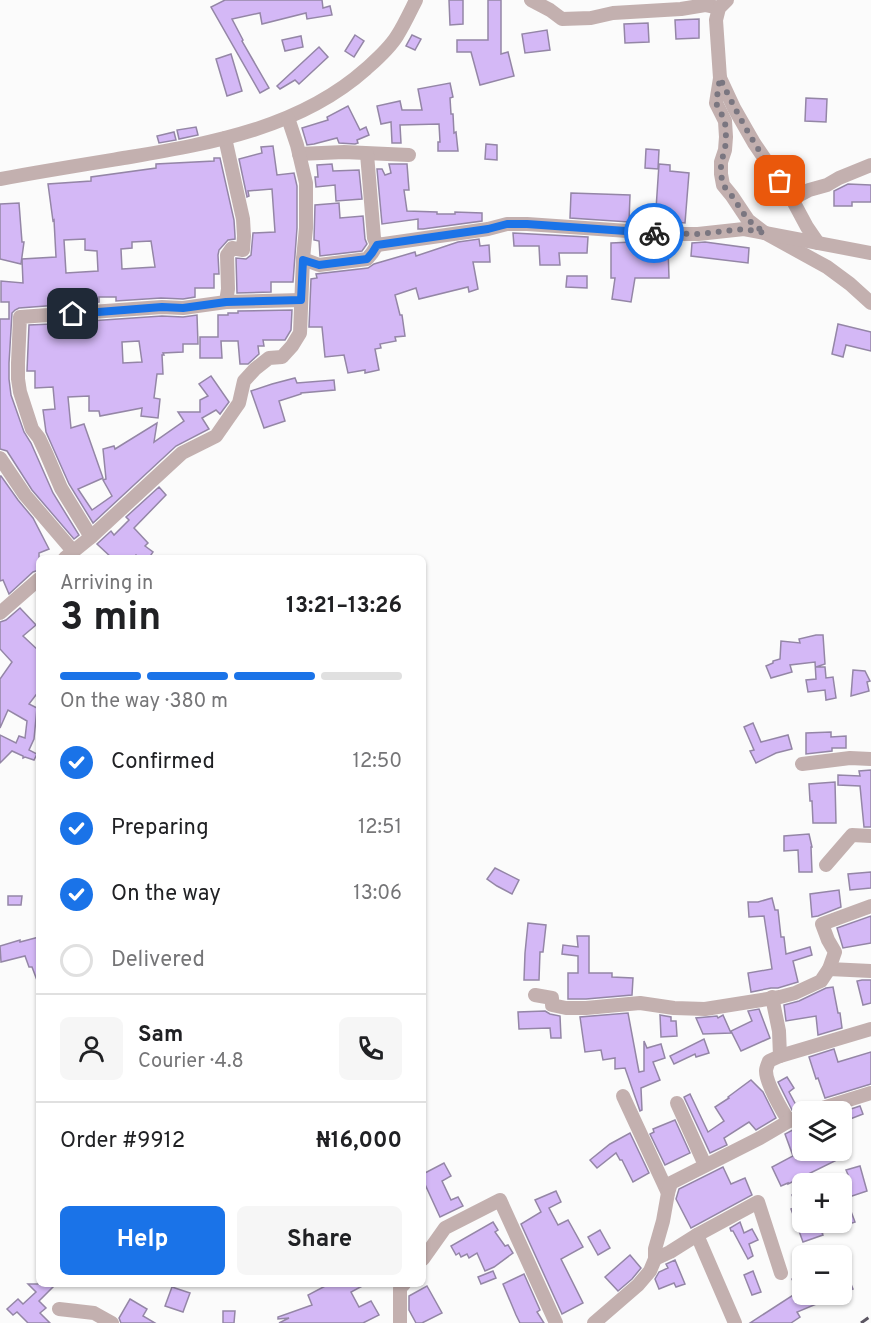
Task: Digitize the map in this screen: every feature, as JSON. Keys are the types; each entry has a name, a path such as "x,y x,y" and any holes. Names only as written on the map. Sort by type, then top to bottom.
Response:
{"street":[{"path":"0,178 197,145 288,118 324,99 355,78 376,60 396,37 416,0"},
{"path":"531,0 562,19 583,19 613,6 681,9 703,2 713,6 723,4"},
{"path":"723,4 716,20 720,78 716,103 725,121 726,137 721,162 723,185 748,220 765,233 827,267 871,303"},
{"path":"720,78 754,143 792,199 818,243"},
{"path":"0,458 69,555 92,537 182,453 216,436 239,403 244,381 269,358 282,357 300,333 306,183 288,118"},
{"path":"225,138 243,219 244,236 243,250 232,248 227,255 226,302"},
{"path":"299,154 344,152 409,155"},
{"path":"367,154 374,238 377,245"},
{"path":"792,199 871,165"},
{"path":"303,260 319,265 367,259 377,245 488,229 507,224 671,234 698,234 744,229 871,253"},
{"path":"92,537 62,488 39,438 32,429 18,379 20,317 162,307 183,308 226,302 301,300"},
{"path":"0,613 36,582"},
{"path":"802,764 850,758 871,759"},
{"path":"826,865 852,835 871,836"},
{"path":"535,995 552,998 552,1005 566,1008 640,1003 674,1008 705,1009 780,997 821,981 829,969 835,952 822,924 871,906"},
{"path":"829,969 871,970"},
{"path":"772,997 779,1031 780,1056"},
{"path":"789,1121 768,1078 766,1069 769,1061 871,1029"},
{"path":"845,1101 871,1093"},
{"path":"623,1096 668,1192"},
{"path":"677,1103 705,1165"},
{"path":"594,1323 638,1285 650,1271 655,1259 655,1249 671,1183 792,1120"},
{"path":"426,1255 445,1228 500,1200 556,1323"},
{"path":"655,1259 758,1202 781,1273"},
{"path":"697,1235 735,1323"},
{"path":"400,1323 401,1287"},
{"path":"59,1310 94,1313 112,1323"}],"building":[{"path":"225,0 322,0 323,8 330,6 332,15 307,19 306,13 262,24 260,13 232,19 269,88 260,93 211,7"},
{"path":"449,0 463,0 463,24 450,25"},
{"path":"488,0 501,0 501,54 508,52 514,76 480,85 471,52 457,52 457,40 488,40"},
{"path":"699,19 699,38 676,39 675,20"},
{"path":"648,23 649,42 625,43 624,24"},
{"path":"547,30 550,50 525,53 522,34"},
{"path":"355,35 364,41 354,57 345,51"},
{"path":"412,35 421,39 415,50 406,46"},
{"path":"301,36 303,47 285,51 282,40"},
{"path":"319,47 328,57 299,84 295,80 280,89 277,86"},
{"path":"231,54 242,91 227,96 216,59"},
{"path":"450,83 453,97 450,98 451,114 453,114 458,151 438,151 439,124 400,125 401,143 392,143 391,122 381,124 377,106 400,101 402,110 422,110 418,89"},
{"path":"806,98 827,99 826,122 805,121"},
{"path":"348,106 360,130 366,127 369,135 357,140 358,143 355,144 339,143 337,138 307,145 302,128 328,120 327,117"},
{"path":"196,127 198,135 179,139 177,130"},
{"path":"174,132 176,140 159,143 157,136"},
{"path":"486,144 497,145 497,160 485,159"},
{"path":"273,146 277,175 294,173 297,186 293,282 271,282 271,292 237,293 236,258 246,259 251,255 253,233 275,232 272,189 248,191 249,196 247,197 239,159 262,153 261,147"},
{"path":"646,149 659,150 658,169 645,168"},
{"path":"214,158 220,158 234,220 235,239 228,240 219,250 219,274 214,274 214,288 195,288 195,297 183,299 116,301 116,297 99,297 99,302 19,308 12,313 9,363 11,395 24,432 53,493 79,535 74,539 32,490 7,451 0,449 0,319 9,319 9,302 1,302 1,281 23,283 22,259 56,257 54,220 48,184 91,181 91,177 156,168 156,164 214,161","holes":["85,239 85,250 97,251 98,271 66,273 64,240","151,241 155,267 122,269 121,249 132,248 132,242"]},
{"path":"332,164 333,171 359,170 362,199 336,201 335,185 316,187 317,165"},
{"path":"389,164 407,164 409,190 404,190 407,211 437,212 437,214 482,213 482,221 423,229 418,229 418,219 382,224 377,169 382,169 385,175 391,173"},
{"path":"659,164 670,165 670,171 689,173 685,223 655,224"},
{"path":"848,184 871,185 871,202 852,202 852,206 834,206 834,191"},
{"path":"571,193 630,195 629,222 570,218"},
{"path":"19,203 22,242 24,242 21,264 0,259 0,204"},
{"path":"339,203 340,218 363,216 367,244 362,251 320,256 319,241 314,240 315,205"},
{"path":"513,233 588,237 587,253 559,253 560,265 540,265 539,246 514,246"},
{"path":"479,239 480,246 489,245 490,262 473,262 478,289 469,292 468,287 419,299 416,288 395,295 400,315 402,315 405,336 395,337 396,341 380,344 381,348 375,349 379,370 348,373 344,355 325,357 322,327 309,327 311,279 317,278 316,274 368,268 374,264 415,252 416,256 458,242"},
{"path":"634,240 676,243 676,247 668,247 669,278 635,278 631,302 612,299 615,278 611,278 611,243 633,242"},
{"path":"705,242 749,248 748,263 691,256 692,243"},
{"path":"567,276 587,276 587,288 566,287"},
{"path":"292,310 291,330 285,340 263,340 264,346 258,346 259,354 248,364 240,364 238,341 221,341 222,358 200,358 200,337 218,337 218,315 238,313 238,311"},
{"path":"197,315 198,344 183,344 183,352 163,353 163,374 157,374 154,398 160,399 158,418 141,416 142,408 100,416 99,411 89,411 89,396 68,397 71,428 84,424 103,478 78,489 92,510 112,496 103,480 106,479 103,449 114,446 115,449 157,423 154,442 184,421 178,412 200,412 200,400 208,396 199,384 211,376 229,402 220,414 216,410 202,418 209,429 176,446 93,523 69,484 46,432 43,410 55,409 53,387 35,388 35,371 27,371 29,325 52,324 53,328 75,327 75,322 162,316","holes":["139,341 142,362 123,363 122,342"]},
{"path":"838,324 871,332 871,351 846,345 843,357 832,354"},
{"path":"295,378 297,383 334,380 335,390 301,393 279,401 285,421 264,428 251,391"},
{"path":"1,476 33,518 49,549 36,555 36,571 9,594 3,580 0,581"},
{"path":"159,487 166,495 134,528 148,543 145,546 153,552 151,555 109,555 97,544 111,531 114,535 129,520 126,517"},
{"path":"20,608 36,625 23,636 36,648 36,695 29,704 36,708 36,718 34,739 29,750 36,754 36,756 34,760 23,758 12,751 0,763 0,735 16,743 19,736 25,738 27,721 8,710 0,728 0,679 12,662 0,649 0,622 6,620"},
{"path":"823,635 825,664 816,667 825,667 826,678 833,677 836,698 826,700 825,690 808,692 806,680 816,679 815,662 790,665 792,672 771,678 766,666 780,659 781,641 800,643 799,639"},
{"path":"853,670 865,671 870,681 867,682 869,691 851,696"},
{"path":"753,723 761,742 788,735 792,749 776,753 756,763 750,751 754,750 744,727"},
{"path":"831,732 831,737 846,736 846,748 832,748 832,751 806,754 806,733"},
{"path":"871,770 871,827 864,827 860,786 838,785 838,775 860,776 859,771"},
{"path":"835,782 836,823 813,823 809,784"},
{"path":"809,834 812,847 812,872 799,872 798,850 784,851 784,836"},
{"path":"495,868 519,880 512,894 487,879"},
{"path":"871,872 871,888 850,890 848,874"},
{"path":"839,890 841,907 812,917 810,894"},
{"path":"8,896 22,896 21,905 8,905"},
{"path":"772,898 775,910 778,910 781,937 784,937 786,954 810,947 812,955 793,961 798,982 751,992 748,973 772,969 764,916 749,917 748,902"},
{"path":"871,916 871,943 843,948 837,928"},
{"path":"528,923 546,925 543,952 540,952 539,980 524,980"},
{"path":"577,936 589,936 589,973 612,973 612,977 633,978 632,995 568,999 568,973 578,973 578,956 562,954 563,945 578,947"},
{"path":"36,938 36,978 25,956 1,962 0,946 20,940 20,942"},
{"path":"871,980 871,1003 863,1005 857,981"},
{"path":"833,987 842,1028 818,1035 816,1016 786,1021 784,1005"},
{"path":"759,1009 770,1038 741,1051 731,1031 752,1021 748,1011"},
{"path":"545,1011 560,1016 561,1038 551,1038 550,1028 519,1029 518,1012"},
{"path":"628,1013 639,1072 644,1071 644,1041 647,1048 661,1044 665,1058 653,1062 660,1080 641,1088 642,1110 640,1111 625,1068 615,1069 615,1058 603,1060 601,1050 585,1052 580,1017"},
{"path":"660,1015 671,1017 671,1021 676,1021 677,1036 661,1037"},
{"path":"723,1015 731,1033 703,1034 696,1018 717,1016 718,1018"},
{"path":"704,1039 709,1053 696,1057 695,1054 674,1064 670,1056"},
{"path":"834,1049 838,1062 871,1052 871,1084 825,1098 809,1057"},
{"path":"787,1077 794,1088 789,1092 794,1101 792,1110 778,1082"},
{"path":"751,1080 763,1092 776,1118 756,1130 749,1122 724,1138 727,1145 710,1153 684,1097 690,1094 708,1132 724,1121 715,1107"},
{"path":"860,1106 863,1114 852,1118 852,1109"},
{"path":"675,1120 690,1153 665,1165 650,1134 654,1132 653,1129"},
{"path":"792,1130 792,1153 785,1134"},
{"path":"630,1133 649,1173 633,1182 616,1153 597,1168 590,1160 610,1144"},
{"path":"792,1157 792,1161 835,1161 810,1173 792,1173 792,1182 781,1186 772,1167"},
{"path":"444,1163 451,1176 442,1181 451,1200 458,1197 463,1206 440,1217 426,1187 426,1172"},
{"path":"860,1166 867,1191 852,1196 852,1173 847,1173 846,1170"},
{"path":"723,1167 731,1184 745,1178 752,1195 691,1228 676,1199 679,1189"},
{"path":"556,1191 561,1202 549,1208 558,1225 568,1220 583,1247 561,1259 583,1303 562,1314 521,1224 541,1212 535,1200"},
{"path":"493,1222 498,1230 495,1232 513,1253 485,1271 477,1253 469,1258 467,1254 461,1257 459,1253 456,1255 451,1246"},
{"path":"740,1222 744,1233 752,1229 758,1240 749,1244 753,1256 748,1259 730,1228"},
{"path":"600,1230 610,1248 598,1255 588,1237"},
{"path":"800,1233 822,1233 823,1235 803,1242"},
{"path":"630,1255 641,1268 618,1291 605,1277"},
{"path":"675,1260 685,1284 676,1287 674,1283 659,1289 655,1279 659,1272 668,1268 666,1264"},
{"path":"493,1271 496,1278 481,1284 478,1277"},
{"path":"753,1271 761,1292 752,1295 744,1275"},
{"path":"524,1274 540,1310 537,1312 544,1323 520,1323 503,1284"},
{"path":"28,1284 36,1284 36,1287 53,1287 39,1301 46,1308 40,1313 50,1323 28,1323 17,1312 13,1315 7,1309 18,1299 23,1304 36,1292"},
{"path":"172,1287 190,1293 183,1312 165,1306"},
{"path":"323,1287 360,1287 351,1292 359,1307 371,1301 379,1315 363,1323 279,1323 289,1318 278,1319 278,1317 312,1305 308,1295"},
{"path":"426,1287 442,1313 422,1323 416,1323 409,1310 409,1296"},
{"path":"792,1296 792,1305 814,1305 797,1312 800,1317 791,1323 750,1323"},
{"path":"130,1299 147,1309 143,1316 155,1323 121,1323 119,1318"},
{"path":"223,1311 235,1311 234,1323 223,1323"}],"railway":[{"path":"861,1323 871,1316"}],"way so far":[{"path":"654,233 698,234 744,229 765,233 748,220 723,185 721,162 725,150 725,121 716,103 720,78 754,143 780,181"}],"route":[{"path":"73,314 162,307 183,308 226,302 301,300 303,260 319,265 367,259 377,245 488,229 507,224 654,233"}]}
